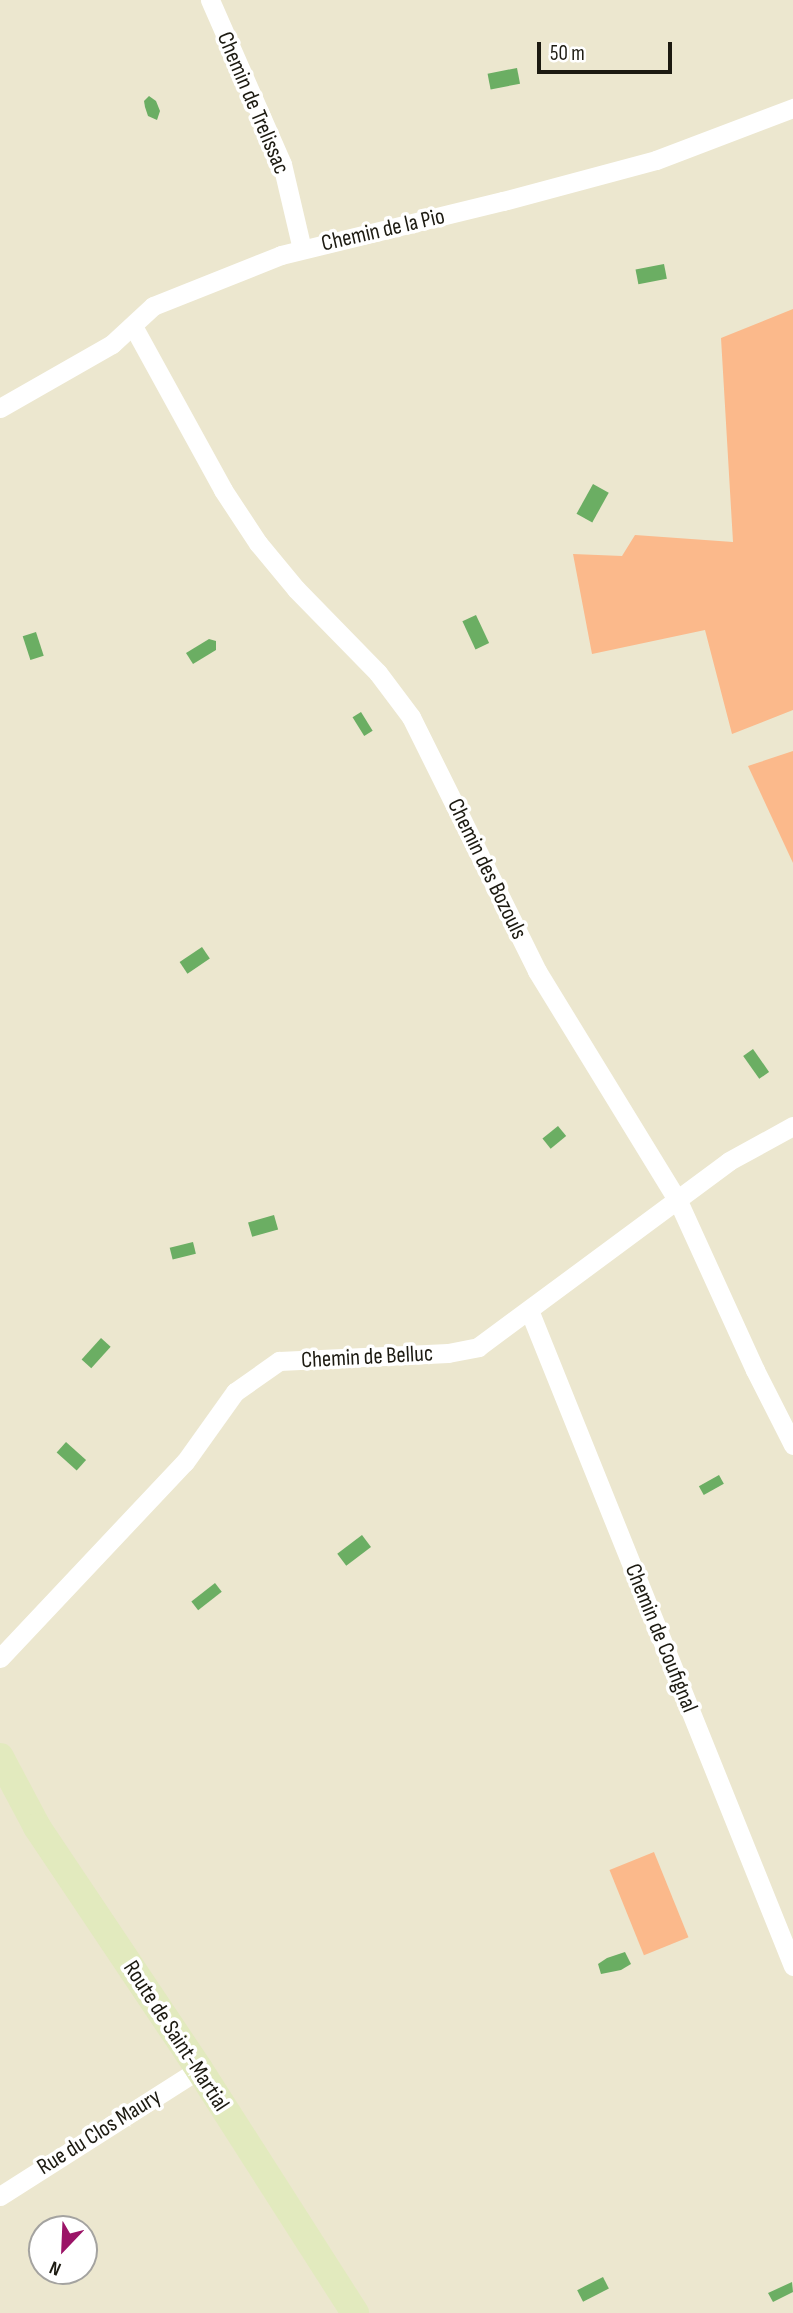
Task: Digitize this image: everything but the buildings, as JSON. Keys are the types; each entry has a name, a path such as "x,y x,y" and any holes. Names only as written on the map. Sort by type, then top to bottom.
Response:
{"main road":[{"name":"Route de Saint-Martial","path":"0,1757 37,1826 199,2069 355,2313"}],"street":[{"name":"Chemin de Trelissac","path":"210,0 282,164 302,249"},
{"name":"Chemin de la Pio","path":"0,408 112,344 153,306 302,249 503,201 656,160 793,108"},
{"name":"Chemin des Bozouls","path":"132,326 223,490 258,543 296,589 378,673 411,717 537,971 678,1201 755,1370 793,1445"},
{"name":"Chemin de Belluc","path":"0,1658 185,1462 235,1392 279,1361 448,1353 478,1347 729,1161 793,1126"},
{"name":"Chemin de Coufignal","path":"529,1310 793,1966"},
{"name":"Rue du Clos Maury","path":"0,2196 199,2069"}],"shaded area":[{"path":"517,68 520,84 491,89 488,74"},
{"path":"149,96 156,101 160,111 157,120 148,116 145,107 144,101"},
{"path":"664,264 667,279 638,284 636,270"},
{"path":"793,309 793,710 732,734 705,630 592,654 573,554 622,556 635,535 733,542 721,338"},
{"path":"593,484 609,493 592,522 577,514"},
{"path":"476,615 489,643 476,649 462,621"},
{"path":"36,632 44,656 30,660 23,636"},
{"path":"209,639 216,641 216,650 193,664 186,653"},
{"path":"361,712 373,731 364,736 353,717"},
{"path":"793,751 793,863 748,766"},
{"path":"202,947 210,959 187,974 180,962"},
{"path":"753,1049 769,1072 759,1079 743,1056"},
{"path":"558,1126 566,1136 551,1149 542,1139"},
{"path":"274,1215 278,1229 252,1237 248,1222"},
{"path":"193,1242 196,1254 173,1259 170,1248"},
{"path":"101,1338 111,1347 91,1368 82,1360"},
{"path":"66,1442 86,1460 77,1470 57,1452"},
{"path":"719,1475 724,1484 704,1495 699,1486"},
{"path":"362,1535 371,1547 346,1566 337,1554"},
{"path":"215,1583 222,1592 198,1610 191,1601"},
{"path":"654,1852 688,1937 644,1955 609,1870"},
{"path":"625,1952 631,1964 621,1970 601,1974 598,1964"},
{"path":"603,2277 609,2289 583,2302 577,2290"},
{"path":"792,2282 793,2292 773,2302 768,2293"}]}
